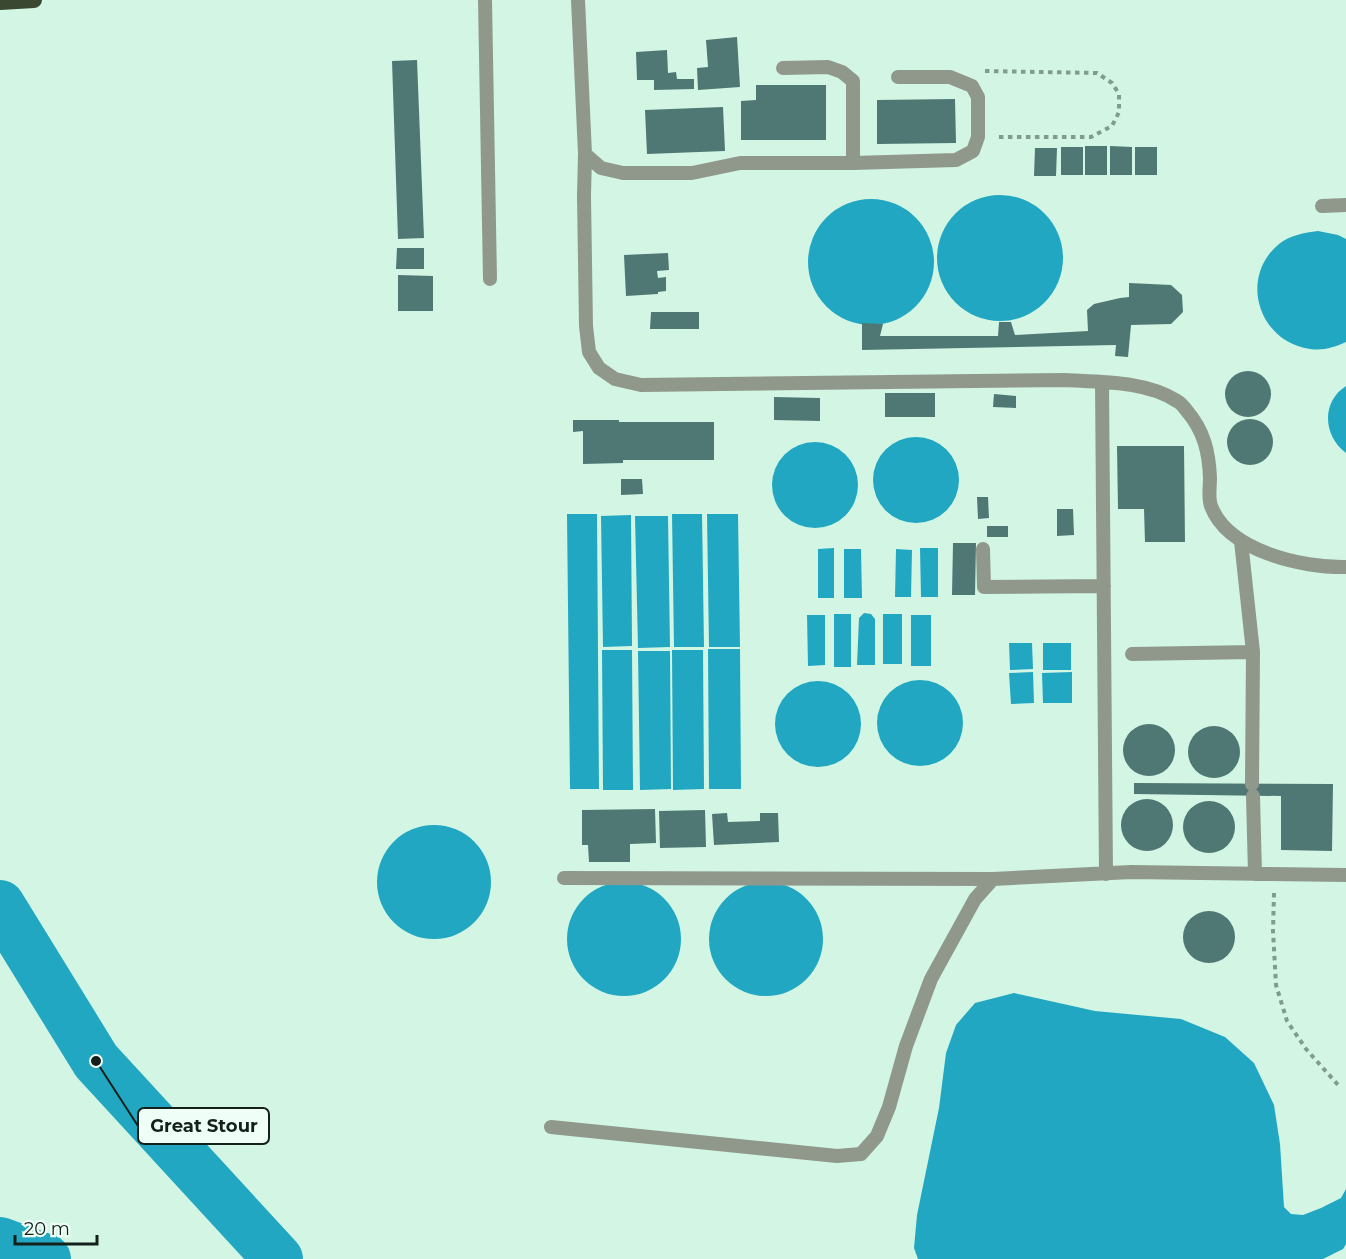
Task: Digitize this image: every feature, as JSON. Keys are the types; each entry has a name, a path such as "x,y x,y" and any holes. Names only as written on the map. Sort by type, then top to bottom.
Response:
{"highway":[{"path":"0,2 34,0"}],"lane":[{"path":"485,0 490,279"},
{"path":"578,0 585,154 586,314 589,352 599,368 615,379 641,385 1065,380 1120,383 1154,390 1179,401 1195,421 1207,445 1210,504 1220,522 1241,542 1269,554 1300,562 1346,567"},
{"path":"783,68 828,67 842,72 853,81 853,163"},
{"path":"585,154 601,168 623,173 692,173 740,163 956,160 973,151 978,137 978,97 972,86 950,77 898,77"},
{"path":"1322,206 1346,205"},
{"path":"1102,382 1106,874"},
{"path":"1241,542 1253,652 1252,790 1256,874"},
{"path":"983,549 984,587 1104,586"},
{"path":"1132,654 1253,652"},
{"path":"564,878 993,879 1142,873 1346,875"},
{"path":"551,1126 837,1156 861,1154 876,1136 889,1107 906,1046 931,979 975,898 993,879"}],"path":[{"path":"950,77 983,71 1097,73 1112,83 1119,94 1119,112 1112,126 1091,137 978,137"},
{"path":"1275,874 1273,931 1276,985 1287,1021 1306,1049 1339,1086"}],"water":[{"path":"1000,195 1024,200 1044,214 1058,234 1063,258 1058,282 1044,302 1024,316 1000,321 976,316 956,302 942,282 937,258 942,234 956,214 976,200"},
{"path":"871,199 895,204 915,218 929,238 934,262 929,286 915,306 895,320 871,325 847,320 827,306 813,286 808,262 813,238 827,218 847,204"},
{"path":"1318,231 1346,239 1346,342 1329,348 1310,349 1292,344 1267,322 1260,307 1257,290 1259,274 1266,258 1279,244 1292,236"},
{"path":"1346,386 1346,453 1333,438 1328,419 1332,401"},
{"path":"908,437 924,437 947,449 956,463 959,480 956,497 947,511 924,523 908,523 892,516 880,504 873,488 873,472 880,456 892,444"},
{"path":"807,442 823,442 846,454 855,468 858,485 855,502 846,516 823,528 807,528 791,521 779,509 772,493 772,477 779,461 791,449"},
{"path":"567,514 597,514 599,789 570,789"},
{"path":"672,514 702,514 704,647 674,647"},
{"path":"707,514 738,514 740,647 709,647"},
{"path":"631,515 632,646 603,647 601,516"},
{"path":"635,516 668,516 670,647 638,648"},
{"path":"834,548 834,598 818,598 818,549"},
{"path":"920,548 938,548 938,597 921,597"},
{"path":"844,549 861,549 862,598 844,598"},
{"path":"896,549 912,550 911,597 895,597"},
{"path":"864,613 871,614 875,619 875,665 857,665 859,618"},
{"path":"834,614 851,614 851,667 834,667"},
{"path":"883,614 902,614 902,664 883,664"},
{"path":"807,615 825,615 825,665 808,666"},
{"path":"911,615 931,615 931,666 911,666"},
{"path":"1009,643 1032,643 1033,669 1010,670"},
{"path":"1043,643 1071,643 1071,670 1043,670"},
{"path":"708,649 740,649 741,789 709,789"},
{"path":"602,650 632,650 633,790 603,790"},
{"path":"672,650 703,650 704,789 673,790"},
{"path":"638,651 670,651 671,789 640,790"},
{"path":"1033,672 1034,703 1011,704 1009,673"},
{"path":"1072,672 1072,703 1043,703 1042,673"},
{"path":"912,680 928,680 951,692 960,706 963,723 960,740 951,754 928,766 912,766 896,759 884,747 877,731 877,715 884,699 896,687"},
{"path":"810,681 826,681 849,693 858,707 861,724 858,741 849,755 826,767 810,767 794,760 782,748 775,732 775,716 782,700 794,688"},
{"path":"434,825 456,829 474,842 487,860 491,882 487,904 474,922 456,935 434,939 412,935 394,922 381,904 377,882 381,860 394,842 412,829"},
{"path":"624,882 646,886 664,899 677,917 681,939 677,961 664,979 646,992 624,996 602,992 584,979 571,961 567,939 571,917 584,899 602,886"},
{"path":"766,882 788,886 806,899 819,917 823,939 819,961 806,979 788,992 766,996 744,992 726,979 713,961 709,939 713,917 726,899 744,886"},
{"path":"1014,993 1095,1011 1181,1019 1225,1037 1254,1063 1274,1105 1280,1144 1284,1207 1291,1214 1303,1215 1341,1198 1346,1189 1346,1244 1343,1249 1323,1259 918,1259 914,1248 917,1215 939,1108 946,1053 956,1025 975,1003"}],"building":[{"path":"737,37 740,87 698,90 697,68 708,67 706,40"},
{"path":"667,50 668,73 676,72 677,79 694,79 694,89 654,90 654,80 637,80 636,52"},
{"path":"417,60 424,238 398,239 392,61"},
{"path":"756,85 826,85 826,140 741,140 741,101 756,100"},
{"path":"955,99 956,143 877,144 877,100"},
{"path":"723,107 725,151 647,154 645,110"},
{"path":"1085,146 1107,146 1107,175 1085,175"},
{"path":"1110,146 1132,147 1132,175 1110,175"},
{"path":"1061,147 1083,147 1083,175 1061,175"},
{"path":"1135,147 1157,147 1157,175 1135,175"},
{"path":"1035,148 1057,148 1056,176 1034,176"},
{"path":"397,248 424,248 424,269 396,269"},
{"path":"668,253 669,270 657,271 658,278 666,277 666,291 658,292 658,294 626,296 624,255"},
{"path":"398,275 433,276 433,311 398,311"},
{"path":"1129,283 1171,285 1182,295 1183,312 1171,324 1131,325 1128,357 1115,356 1116,345 862,350 862,323 883,324 880,336 998,336 999,322 1011,322 1015,335 1088,331 1087,310 1094,304 1129,297"},
{"path":"651,312 699,312 699,329 650,329"},
{"path":"1248,371 1264,378 1271,394 1264,410 1248,417 1232,410 1225,394 1232,378"},
{"path":"885,393 935,393 935,417 885,417"},
{"path":"994,394 1016,396 1016,408 993,407"},
{"path":"774,397 820,398 820,421 774,420"},
{"path":"1250,419 1266,426 1273,442 1266,458 1250,465 1234,458 1227,442 1234,426"},
{"path":"573,420 714,422 714,460 623,460 623,463 583,464 583,431 573,432"},
{"path":"1117,446 1184,446 1185,542 1145,542 1144,509 1118,509"},
{"path":"621,479 642,479 643,494 621,495"},
{"path":"977,497 988,497 989,518 978,519"},
{"path":"1057,509 1073,509 1074,535 1057,536"},
{"path":"987,526 1008,526 1008,537 987,537"},
{"path":"953,543 976,543 975,595 952,595"},
{"path":"1144,724 1154,724 1168,731 1175,750 1168,769 1154,776 1144,776 1134,772 1127,765 1123,755 1123,745 1127,735 1134,728"},
{"path":"1209,726 1219,726 1233,733 1240,752 1233,771 1219,778 1209,778 1199,774 1192,767 1188,757 1188,747 1192,737 1199,730"},
{"path":"1134,783 1333,784 1332,851 1281,850 1281,796 1134,794"},
{"path":"1142,799 1152,799 1166,806 1173,825 1166,844 1152,851 1142,851 1132,847 1125,840 1121,830 1121,820 1125,810 1132,803"},
{"path":"1204,801 1214,801 1228,808 1235,827 1228,846 1214,853 1204,853 1194,849 1187,842 1183,832 1183,822 1187,812 1194,805"},
{"path":"655,809 656,843 630,844 630,862 589,862 588,845 582,845 582,810"},
{"path":"705,810 706,847 660,848 659,811"},
{"path":"727,813 728,822 760,821 760,813 778,813 779,842 714,845 712,814"},
{"path":"1204,911 1214,911 1228,918 1235,937 1228,956 1214,963 1204,963 1194,959 1187,952 1183,942 1183,932 1187,922 1194,915"}],"waterway":[{"path":"0,905 96,1061 278,1259"},
{"path":"0,1242 46,1259"}],"place":[{"name":"Great Stour","path":"96,1061"}]}
